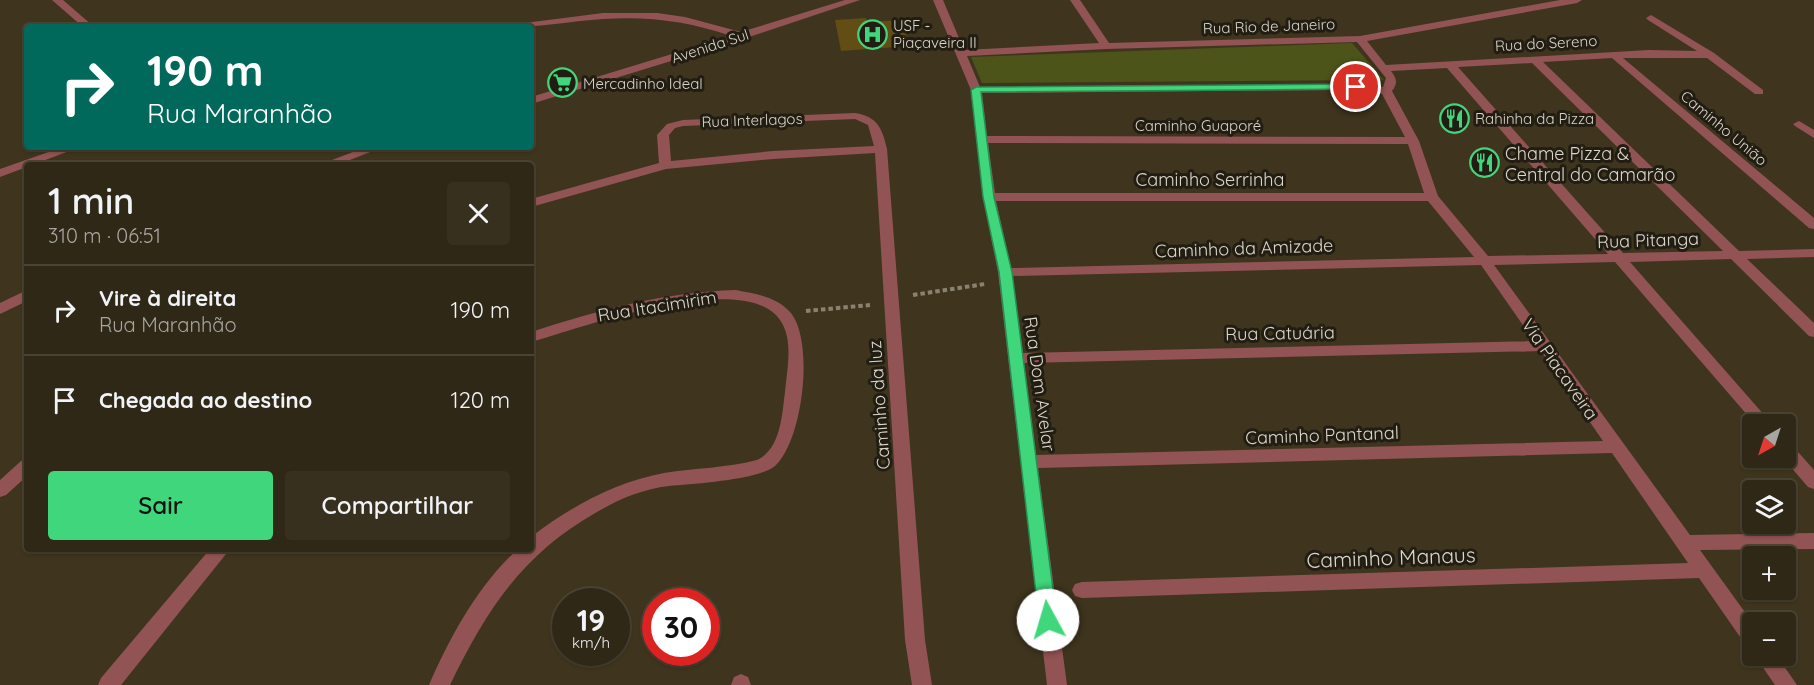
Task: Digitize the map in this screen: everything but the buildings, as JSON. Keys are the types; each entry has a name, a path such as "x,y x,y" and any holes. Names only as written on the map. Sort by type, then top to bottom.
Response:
{"street":[{"path":"57,0 86,24"},
{"name":"Avenida Sul","path":"534,100 855,0"},
{"name":"Rua Dom Avelar","path":"938,0 976,90 989,197 1005,272 1057,685"},
{"path":"1075,0 1106,46"},
{"name":"Rua Rio de Janeiro","path":"959,53 1106,46 1360,39 1401,34 1516,9 1576,0"},
{"path":"534,24 570,19 644,15 705,23 742,36"},
{"path":"1651,18 1710,55 1759,92"},
{"path":"976,90 1300,86 1367,87 1386,91 1392,82 1384,68 1360,39"},
{"name":"Rua do Sereno","path":"1384,68 1614,54 1710,55"},
{"name":"Caminho União","path":"1614,54 1814,225"},
{"path":"1533,59 1814,332"},
{"path":"1450,64 1755,414"},
{"name":"Via Piacaveira","path":"1386,91 1413,141 1432,197 1484,260 1614,447 1742,624"},
{"name":"Rua Interlagos","path":"665,165 663,135 671,126 683,123 855,116 870,119 874,123"},
{"name":"Caminho da luz","path":"874,123 881,149 915,640 922,685"},
{"path":"1799,124 1814,135"},
{"name":"Caminho Guaporé","path":"983,140 1413,141"},
{"name":"Rua Interlagos","path":"534,202 665,165 773,155 881,149"},
{"path":"31,162 65,150"},
{"path":"334,162 368,150"},
{"path":"0,173 24,165"},
{"name":"Caminho Serrinha","path":"989,197 1432,197"},
{"name":"Rua Pitanga","path":"1484,260 1621,259 1814,253"},
{"name":"Caminho da Amizade","path":"1005,272 1484,260"},
{"name":"Rua Itacimirim","path":"534,336 594,316 648,304 733,295 751,296 770,302 784,313 798,344 787,434 768,463 762,466 646,483 597,502 534,547"},
{"path":"0,309 24,297"},
{"name":"Rua Catuária","path":"1016,358 1544,346"},
{"name":"Caminho Pantanal","path":"1030,462 1614,447"},
{"path":"1796,461 1814,482"},
{"path":"0,490 24,469"},
{"path":"1683,543 1814,541"},
{"path":"108,685 219,552"},
{"name":"Rua Itacimirim","path":"439,685 462,640 504,576 529,552"},
{"name":"Caminho Manaus","path":"1082,590 1703,570"},
{"path":"1773,666 1787,685"}],"path":[{"path":"962,290 990,283"}],"green space":[{"path":"1352,43 1384,80 982,83 971,57"}],"place":[{"name":"USF - Piaçaveira II","path":"872,34"},
{"name":"Mercadinho Ideal","path":"562,83"},
{"name":"Rahinha da Pizza","path":"1454,118"},
{"name":"Chame Pizza & Central do Camarão","path":"1484,163"}],"route":[{"path":"1048,620 1005,272 989,197 976,90 1356,87"}]}
